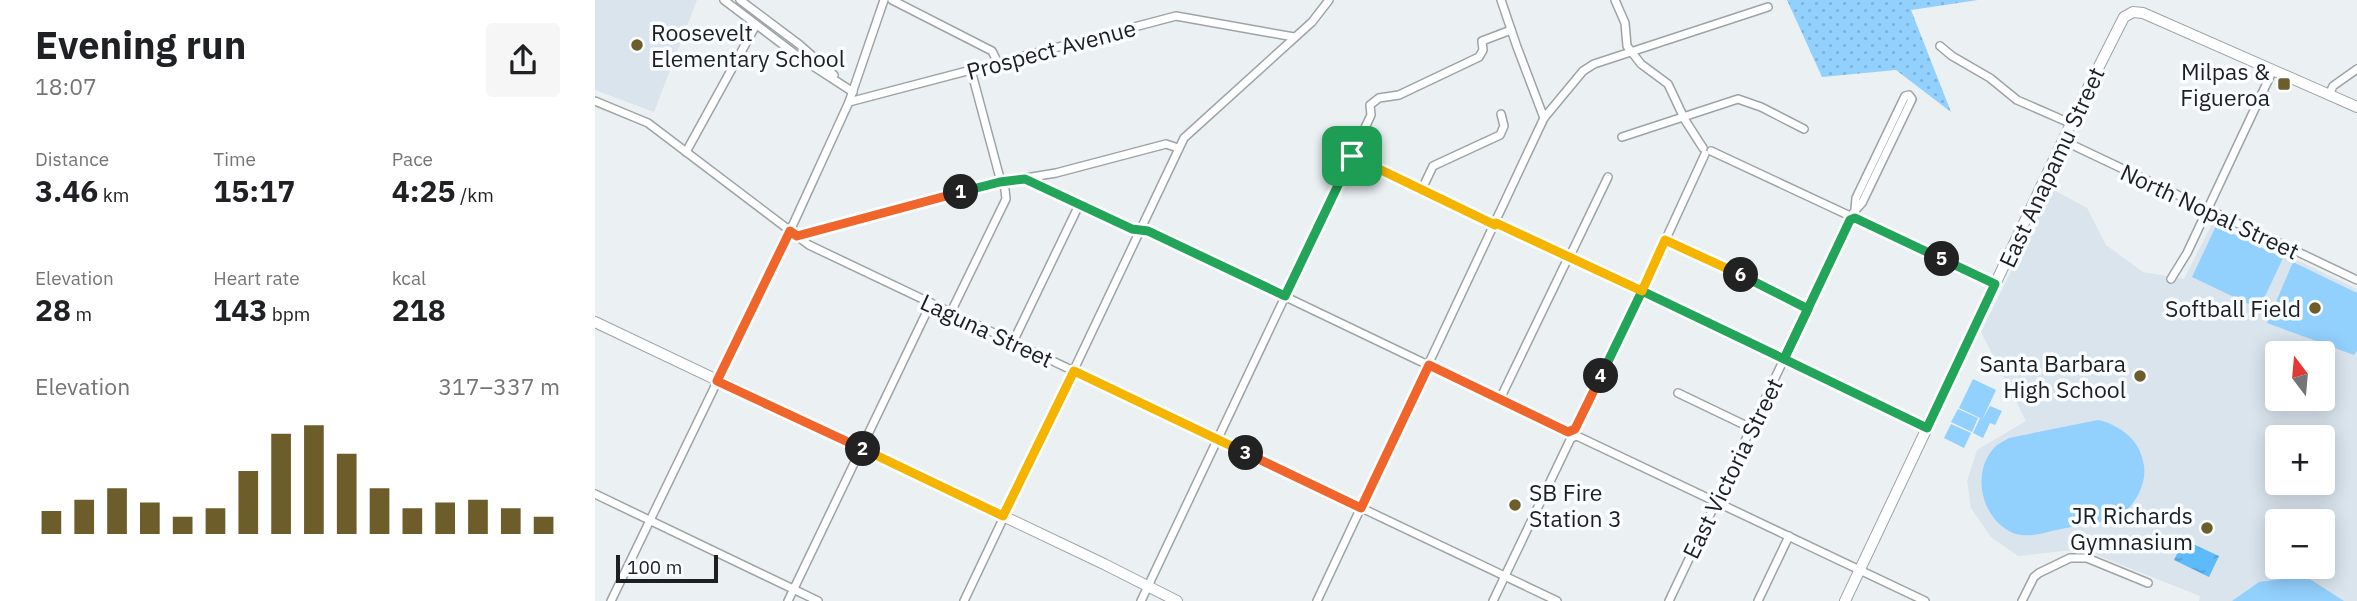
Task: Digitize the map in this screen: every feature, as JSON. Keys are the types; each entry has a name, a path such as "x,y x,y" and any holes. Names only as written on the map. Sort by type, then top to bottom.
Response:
{"main road":[{"name":"East Anapamu Street","path":"1845,601 2120,22 2133,12 2143,13 2273,70"},
{"path":"2273,70 2357,107"},
{"path":"595,322 1177,601"}],"street":[{"path":"724,0 755,25 853,92"},
{"path":"740,0 800,45 853,92"},
{"path":"611,601 790,231 849,102 884,0"},
{"path":"892,0 992,51 998,63"},
{"path":"964,601 1178,148 1188,133 1320,14 1329,0"},
{"path":"1501,0 1544,118"},
{"path":"1615,0 1625,23 1626,44 1630,52 1668,84 1683,116 1706,151 1852,215 1995,284"},
{"path":"1317,601 1544,118 1583,71 1594,64 1768,7"},
{"name":"Prospect Avenue","path":"849,102 1176,16 1294,37"},
{"path":"687,152 755,25"},
{"path":"1141,601 1371,115 1370,106 1379,98 1399,95 1479,57 1485,38 1511,30"},
{"path":"1940,46 1990,78 2017,100 2072,124"},
{"path":"2329,95 2333,86 2357,69"},
{"path":"951,313 1006,199 971,70"},
{"path":"2171,279 2187,253 2273,70"},
{"name":"East Victoria Street","path":"1669,601 1852,215 1856,198 1905,96 1909,95 1912,99 1863,203 1852,215"},
{"path":"1622,137 1729,101 1742,100 1804,129"},
{"path":"595,101 648,123 790,231"},
{"path":"1422,189 1433,166 1500,135 1504,126 1501,114"},
{"name":"North Nopal Street","path":"2064,141 2355,279"},
{"path":"797,236 1002,181 1025,179 1166,144 1178,148"},
{"path":"1493,601 1706,151"},
{"path":"1352,156 1927,428"},
{"path":"1500,399 1608,177"},
{"path":"1025,179 1132,229 1148,231 1925,601"},
{"path":"1013,342 1079,205"},
{"name":"Laguna Street","path":"790,231 814,247 1557,601"},
{"path":"1665,240 1808,309"},
{"path":"2355,279 2357,270"},
{"path":"788,601 931,303"},
{"path":"1678,393 1751,428"},
{"path":"595,494 818,601"},
{"path":"1758,601 1789,536"},
{"path":"2022,601 2034,577 2070,558 2084,558 2148,583"}],"shaded area":[{"name":"Roosevelt Elementary School","path":"595,0 697,0 654,112 595,90"},
{"path":"1787,0 1978,0 1911,10 1951,112 1896,70 1822,77"},
{"name":"Santa Barbara High School","path":"2052,189 2087,208 2106,245 2143,272 2184,279 2214,220 2357,289 2357,601 2199,601 2200,596 2081,549 2018,556 1991,537 1971,508 1967,481 1977,450 2026,421 1981,332"},
{"path":"2216,226 2283,258 2259,309 2192,277"},
{"name":"Softball Field","path":"2293,262 2357,293 2357,351 2354,355 2335,348 2335,341 2316,341 2267,323"},
{"path":"1973,379 1996,390 1982,420 1990,406 2002,411 1995,425 1990,423 1983,438 1973,433 1980,418 1959,408"},
{"path":"1958,409 1978,418 1972,432 1951,422"},
{"path":"2098,420 2128,435 2142,457 2144,473 2141,489 2127,510 2108,520 2037,534 2019,535 2002,526 1987,506 1982,481 1983,468 1996,446 2009,438"},
{"path":"1951,424 1971,433 1964,448 1944,438"},
{"path":"2310,579 2344,601 2232,601 2259,582"}],"water":[{"path":"2184,540 2219,556 2209,577 2174,560"}],"place":[{"name":"Roosevelt Elementary School","path":"637,45"},
{"name":"Milpas & Figueroa","path":"2284,84"},
{"name":"Softball Field","path":"2315,308"},
{"name":"Santa Barbara High School","path":"2140,376"},
{"name":"SB Fire Station 3","path":"1515,505"},
{"name":"JR Richards Gymnasium","path":"2207,528"}],"route":[{"path":"1352,156 1285,296 1148,231 1132,229 1018,178 797,236 790,231 717,381 1003,516 1074,371 1361,508 1429,365 1568,432 1575,429 1642,291 1784,359 1808,309 1850,220 1855,218 1995,284 1927,428 1784,359 1787,353 1808,309 1704,257 1665,240 1642,291 1496,223 1495,225 1352,156"}]}
